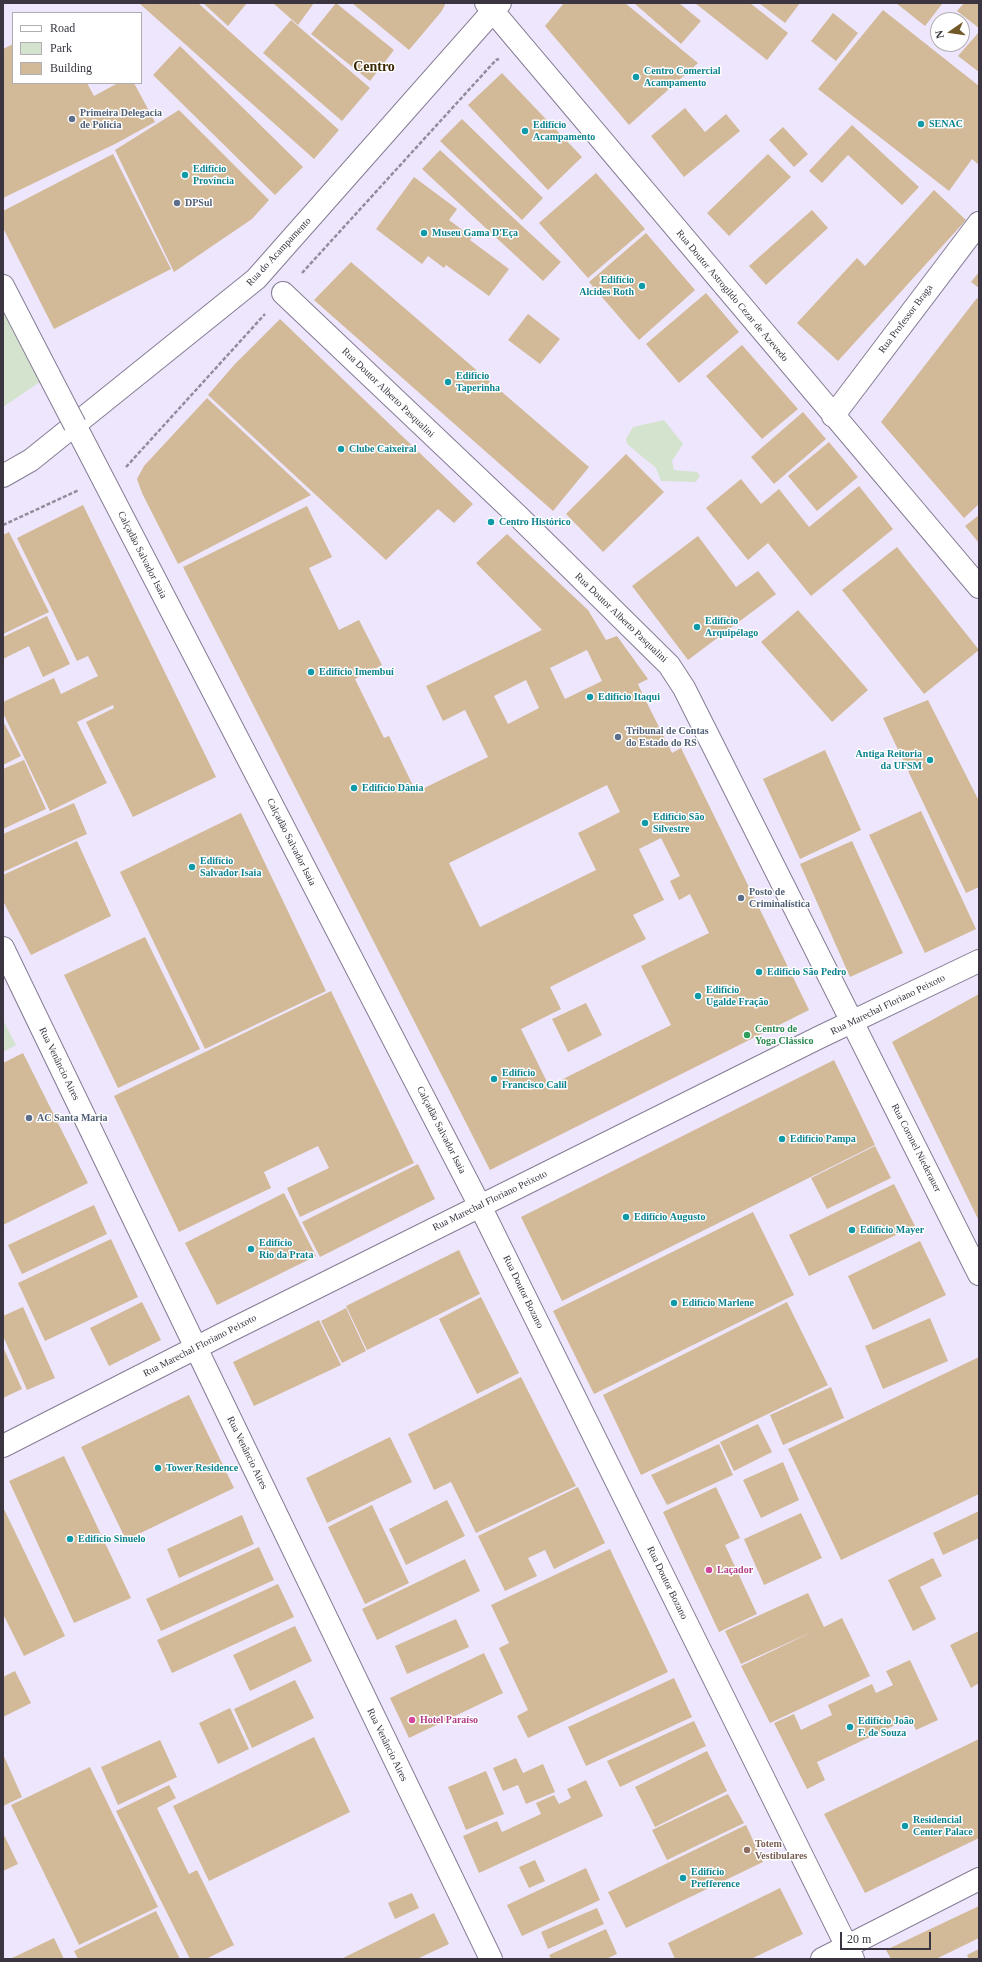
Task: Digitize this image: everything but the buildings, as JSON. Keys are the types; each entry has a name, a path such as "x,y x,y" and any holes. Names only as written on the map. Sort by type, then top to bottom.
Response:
{"street":[{"name":"Rua Doutor Astrogildo Cezar de Azevedo","path":"493,6 517,39 833,416 979,587"},
{"name":"Rua do Acampamento","path":"3,476 31,460 256,279 493,6"},
{"name":"Rua Professor Braga","path":"833,416 979,223"},
{"name":"Calçadão Salvador Isaia","path":"3,286 480,1206"},
{"name":"Rua Doutor Alberto Pasqualini","path":"283,293 518,516 669,665 684,688 852,1022"},
{"name":"Rua Venâncio Aires","path":"3,948 491,1959"},
{"name":"Rua Marechal Floriano Peixoto","path":"3,1446 84,1406 196,1347 852,1022 979,961"},
{"name":"Rua Coronel Niederauer","path":"852,1022 979,1274"},
{"name":"Rua Doutor Bozano","path":"480,1206 850,1953"},
{"path":"822,1959 850,1953 979,1879"}],"path":[{"path":"3,526 130,466 283,293 496,60 503,59 517,39"}],"green space":[{"path":"3,270 56,371 3,407"},
{"path":"664,420 683,444 672,461 674,470 697,472 700,475 696,482 661,481 656,468 627,444 626,439 633,427"},
{"path":"3,1020 16,1045 3,1052"}],"place":[{"name":"Centro Comercial Acampamento","path":"636,77"},
{"name":"Primeira Delegacia de Polícia","path":"72,119"},
{"name":"SENAC","path":"921,124"},
{"name":"Edifício Acampamento","path":"525,131"},
{"name":"Edifício Província","path":"185,175"},
{"name":"DPSul","path":"177,203"},
{"name":"Museu Gama D'Eça","path":"424,233"},
{"name":"Edifício Alcides Roth","path":"642,286"},
{"name":"Edifício Taperinha","path":"448,382"},
{"name":"Clube Caixeiral","path":"341,449"},
{"name":"Centro Histórico","path":"491,522"},
{"name":"Edifício Arquipélago","path":"697,627"},
{"name":"Edifício Imembuí","path":"311,672"},
{"name":"Edifício Itaqui","path":"590,697"},
{"name":"Tribunal de Contas do Estado do RS","path":"618,737"},
{"name":"Antiga Reitoria da UFSM","path":"930,760"},
{"name":"Edifício Dânia","path":"354,788"},
{"name":"Edifício São Silvestre","path":"645,823"},
{"name":"Edifício Salvador Isaia","path":"192,867"},
{"name":"Posto de Criminalística","path":"741,898"},
{"name":"Edifício São Pedro","path":"759,972"},
{"name":"Edifício Ugalde Fração","path":"698,996"},
{"name":"Centro de Yoga Clássico","path":"747,1035"},
{"name":"Edifício Francisco Calil","path":"494,1079"},
{"name":"AC Santa Maria","path":"29,1118"},
{"name":"Edifício Pampa","path":"782,1139"},
{"name":"Edifício Augusto","path":"626,1217"},
{"name":"Edifício Mayer","path":"852,1230"},
{"name":"Edifício Rio da Prata","path":"251,1249"},
{"name":"Edifício Marlene","path":"674,1303"},
{"name":"Tower Residence","path":"158,1468"},
{"name":"Edifício Sinuelo","path":"70,1539"},
{"name":"Laçador","path":"709,1570"},
{"name":"Hotel Paraíso","path":"412,1720"},
{"name":"Edifício João F. de Souza","path":"850,1727"},
{"name":"Residencial Center Palace","path":"905,1826"},
{"name":"Totem Vestibulares","path":"747,1850"},
{"name":"Edifício Prefference","path":"683,1878"}],"district":[{"name":"Centro","path":"374,67"}]}
